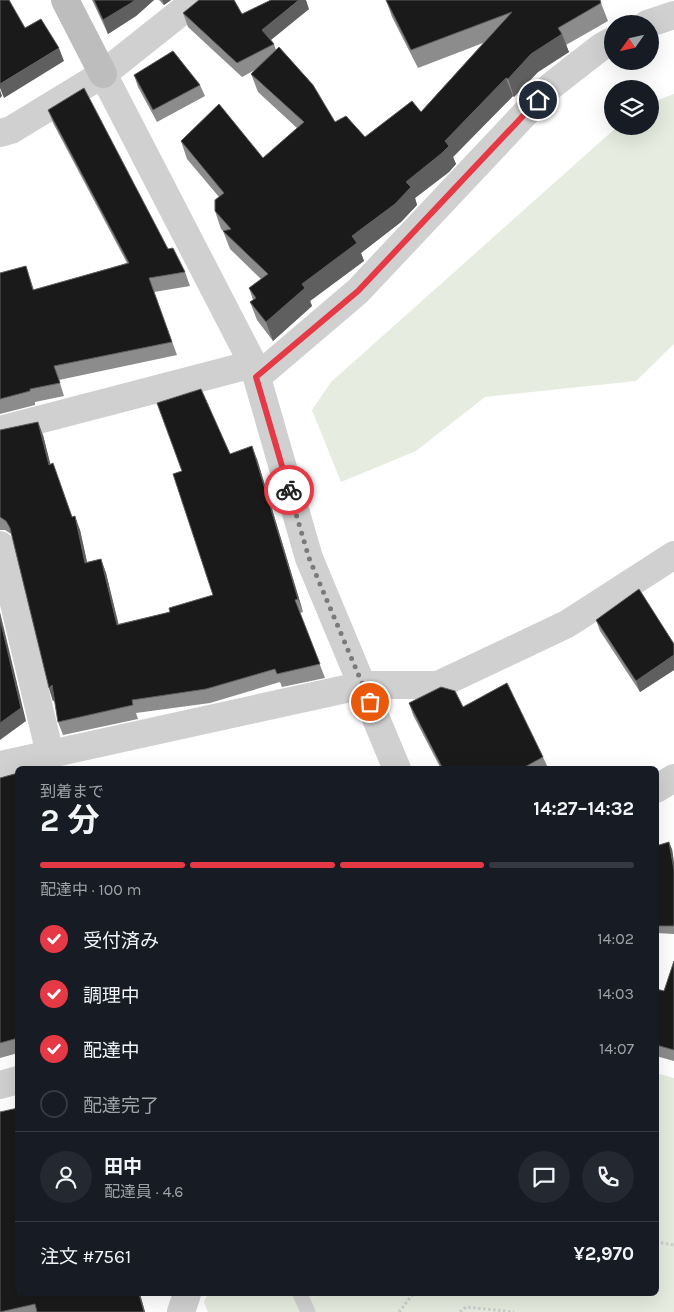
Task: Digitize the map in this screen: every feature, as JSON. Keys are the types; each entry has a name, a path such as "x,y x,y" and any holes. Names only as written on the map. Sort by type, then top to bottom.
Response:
{"street":[{"path":"65,0 255,371 309,558 364,685 396,766"},
{"path":"0,133 11,130 103,74 196,0"},
{"path":"659,20 674,14"},
{"path":"0,430 255,371 358,291 552,86 604,45"},
{"path":"0,545 50,754"},
{"path":"0,765 364,685 438,685 567,624 674,555"},
{"path":"659,787 674,778"},
{"path":"0,1085 15,1081"},
{"path":"181,1312 186,1296"}],"lane":[{"path":"301,1296 308,1312"}],"path":[{"path":"659,1242 674,1245"},
{"path":"399,1312 411,1296"},
{"path":"460,1312 466,1306 514,1312"}],"shaded area":[{"path":"674,94 674,344 636,381 485,397 416,451 341,482 312,410 331,382 608,135 659,135 659,100"},
{"path":"659,1074 674,1078 674,1312 208,1312 204,1302 207,1296 659,1296"}],"building":[{"path":"0,0 9,0 25,28 41,19 59,48 0,84"},
{"path":"94,0 135,0 103,20"},
{"path":"199,0 234,0 242,14 271,0 299,0 262,30 274,44 237,63 183,13"},
{"path":"386,0 600,0 601,3 558,28 562,34 531,54 508,79 506,78 445,141 449,146 406,182 411,187 395,204 352,236 357,243 302,284 305,288 266,322 250,302 256,298 249,288 268,274 223,231 231,229 215,211 215,200 224,193 181,141 219,104 263,158 304,122 251,74 279,47 313,85 335,122 346,116 365,137 412,101 421,112 512,12 411,50"},
{"path":"173,51 200,85 153,110 134,75"},
{"path":"84,88 168,249 173,248 185,272 149,278 172,342 54,366 60,383 30,389 30,391 0,399 0,273 26,266 33,290 129,263 48,110"},
{"path":"201,389 230,454 252,446 298,599 295,600 320,664 277,674 275,669 206,689 132,700 133,705 58,722 52,685 49,688 10,528 6,521 0,517 0,430 38,422 49,465 53,463 72,517 75,516 85,563 101,559 117,625 170,612 169,608 213,595 173,474 182,471 157,403"},
{"path":"639,589 674,644 674,655 636,681 596,620"},
{"path":"0,619 21,708 0,723"},
{"path":"507,683 543,757 526,766 441,766 409,703 441,687 455,691 463,707"},
{"path":"15,774 15,1039 0,1043 0,778"},
{"path":"669,842 674,870 674,926 659,926 659,845"},
{"path":"674,961 674,1050 659,1046 659,990 664,991"},
{"path":"15,1109 15,1296 140,1296 144,1312 37,1312 35,1304 0,1312 0,1112"}],"way so far":[{"path":"289,490 309,558 370,702"}],"route":[{"path":"289,490 256,377 358,291 538,100"}]}
